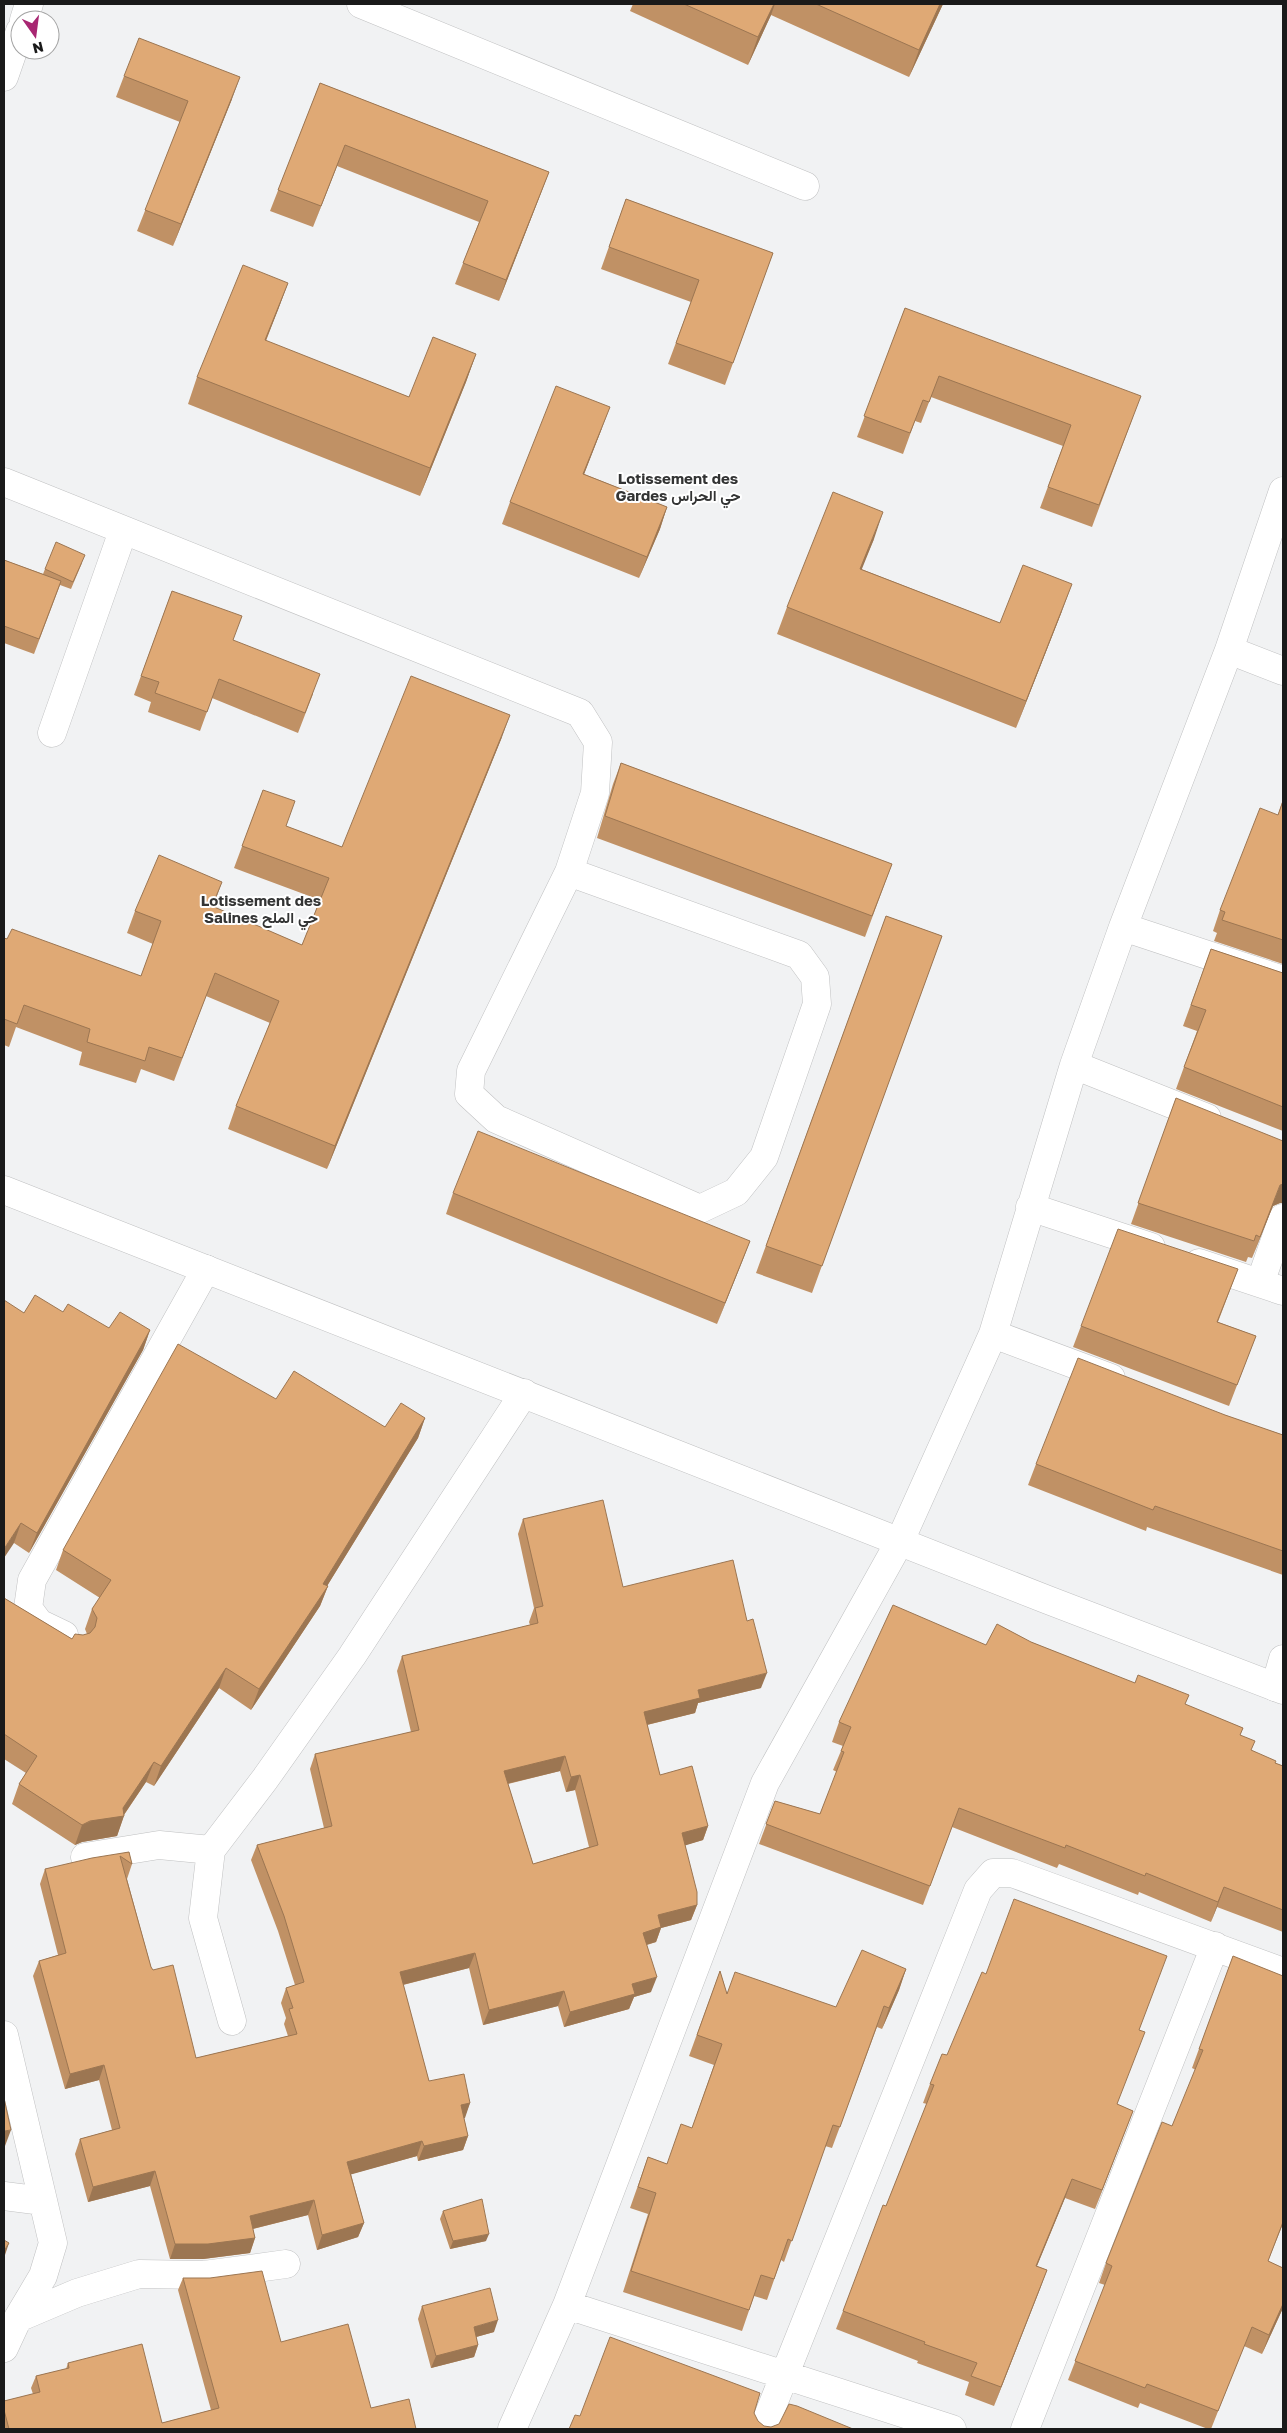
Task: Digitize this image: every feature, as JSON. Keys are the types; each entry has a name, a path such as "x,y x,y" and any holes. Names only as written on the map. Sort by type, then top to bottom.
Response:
{"street":[{"path":"361,4 805,186"},
{"path":"4,77 10,60"},
{"path":"4,482 123,532 580,713 598,742 595,794 569,872 471,1071 469,1094 496,1118 700,1209 736,1192 764,1157 816,1004 815,977 798,955 569,872"},
{"path":"512,2429 567,2305 765,1783 900,1541 993,1334 1074,1065 1123,926 1229,650 1281,504"},
{"path":"52,733 123,532"},
{"path":"1229,650 1283,671"},
{"path":"1123,926 1283,980"},
{"path":"1074,1065 1229,1126"},
{"path":"4,1190 1279,1688 1283,1659"},
{"path":"1030,1207 1272,1287 1283,1218"},
{"path":"74,1640 39,1623 28,1608 32,1580 206,1269"},
{"path":"993,1334 1137,1388"},
{"path":"232,2022 203,1918 211,1850 265,1779 352,1656 524,1393"},
{"path":"85,1857 159,1845 211,1850"},
{"path":"763,2429 978,1890 993,1873 1012,1872 1283,1972"},
{"path":"1025,2429 1214,1946"},
{"path":"4,2035 53,2243 43,2276 18,2318 4,2348"},
{"path":"4,2196 43,2202"},
{"path":"18,2318 77,2293 139,2274 204,2275 286,2264"},
{"path":"567,2305 952,2429"}],"building":[{"path":"684,4 774,4 758,37"},
{"path":"816,4 940,4 919,50"},
{"path":"139,38 240,77 181,224 145,210 188,101 124,76"},
{"path":"320,83 549,172 506,280 463,263 488,201 345,145 321,206 278,190"},
{"path":"626,199 773,253 733,363 676,343 699,280 609,247"},
{"path":"243,265 288,283 265,340 409,397 433,337 476,354 430,468 197,377"},
{"path":"905,308 1141,396 1099,505 1048,487 1071,425 939,376 929,402 923,400 910,433 864,416"},
{"path":"556,386 610,407 583,474 667,507 647,557 510,502"},
{"path":"833,492 883,512 860,569 1000,623 1023,565 1072,584 1026,701 787,607"},
{"path":"56,542 85,555 73,582 45,569"},
{"path":"4,560 61,581 39,639 4,626"},
{"path":"172,591 242,616 233,640 320,674 305,713 219,679 207,712 155,693 159,682 141,676"},
{"path":"411,676 510,715 335,1146 236,1106 279,1001 215,973 182,1058 149,1047 145,1061 87,1042 90,1029 24,1005 17,1024 4,1019 4,938 7,939 12,929 141,976 161,921 135,911 159,855 222,882 212,906 302,945 329,878 242,846 263,790 295,801 286,826 342,847"},
{"path":"621,763 892,864 872,916 605,816"},
{"path":"1283,801 1283,940 1222,920 1225,912 1220,910 1260,808 1278,815"},
{"path":"886,916 942,936 822,1266 766,1246"},
{"path":"1211,949 1283,973 1283,1107 1184,1067 1206,1010 1191,1005"},
{"path":"1176,1098 1283,1141 1283,1184 1280,1185 1260,1237 1256,1235 1254,1241 1138,1203"},
{"path":"478,1131 750,1241 725,1303 453,1193"},
{"path":"1118,1229 1238,1269 1217,1322 1256,1336 1237,1385 1081,1326"},
{"path":"35,1295 63,1312 68,1304 109,1328 120,1312 150,1330 37,1533 21,1523 4,1549 4,1300 24,1313"},
{"path":"178,1344 276,1399 294,1371 385,1427 401,1403 425,1418 323,1584 328,1586 259,1689 226,1668 161,1766 154,1762 123,1808 124,1816 90,1821 82,1825 19,1784 37,1756 4,1734 4,1598 72,1639 75,1634 83,1635 90,1633 95,1627 97,1618 92,1609 111,1580 63,1550"},
{"path":"1078,1358 1225,1415 1283,1435 1283,1551 1155,1506 1153,1510 1036,1464"},
{"path":"603,1500 623,1587 733,1560 747,1621 753,1619 767,1673 698,1690 700,1698 644,1712 660,1775 692,1766 708,1826 682,1833 697,1892 697,1905 658,1915 661,1927 643,1933 657,1977 632,1984 635,1994 570,2012 564,1991 489,2010 475,1953 400,1972 429,2081 464,2074 470,2103 461,2105 468,2136 424,2146 422,2141 347,2162 364,2223 322,2235 314,2200 250,2216 255,2238 208,2244 175,2244 155,2171 93,2187 80,2139 120,2128 104,2065 70,2074 39,1961 66,1953 45,1869 129,1852 132,1864 120,1856 151,1967 153,1970 173,1965 196,2058 297,2034 289,2009 293,2008 286,1988 304,1982 284,1916 257,1845 332,1826 315,1754 419,1730 402,1656 538,1623 535,1608 543,1606 523,1519","holes":["565,1756 571,1777 580,1775 598,1845 533,1864 504,1771"]},
{"path":"893,1605 986,1645 997,1624 1031,1642 1135,1683 1138,1675 1189,1695 1185,1704 1243,1728 1240,1735 1255,1741 1251,1750 1283,1766 1283,1910 1224,1887 1218,1902 1146,1873 1145,1876 1066,1845 1065,1848 959,1808 930,1886 766,1824 775,1801 820,1814 844,1752 841,1751 851,1727 839,1722"},
{"path":"1014,1899 1167,1956 1139,2030 1145,2032 1117,2104 1133,2111 1102,2190 1072,2179 1036,2266 1047,2270 1001,2387 971,2376 977,2363 843,2311 883,2205 886,2206 934,2085 930,2084 942,2054 947,2055 982,1972 986,1974"},
{"path":"862,1950 906,1969 889,2008 884,2006 840,2127 833,2125 792,2241 788,2239 774,2279 761,2275 749,2310 631,2271 656,2193 638,2187 648,2157 667,2164 681,2124 692,2128 722,2044 697,2035 720,1971 727,1994 735,1972 836,2007"},
{"path":"1233,1956 1283,1976 1283,2222 1268,2261 1283,2268 1283,2304 1269,2335 1252,2327 1218,2411 1147,2384 1145,2388 1075,2361 1112,2266 1106,2263 1162,2122 1172,2126 1203,2050 1199,2049"},
{"path":"4,2098 11,2130 4,2131"},
{"path":"482,2199 489,2234 453,2241 443,2211"},
{"path":"4,2240 9,2243 4,2251"},
{"path":"262,2271 281,2342 348,2324 371,2408 409,2399 416,2429 9,2429 4,2410 4,2401 40,2392 36,2376 69,2368 68,2363 142,2344 162,2423 219,2408 183,2278 210,2278"},
{"path":"490,2288 498,2320 474,2327 478,2345 436,2356 422,2306"},
{"path":"610,2337 760,2393 754,2413 758,2421 764,2426 771,2427 779,2424 789,2404 853,2429 569,2429 575,2415 580,2416"}],"district":[{"name":"Lotissement des Gardes حي الحراس","path":"678,486"},
{"name":"Lotissement des Salines حي الملح","path":"261,908"}]}
